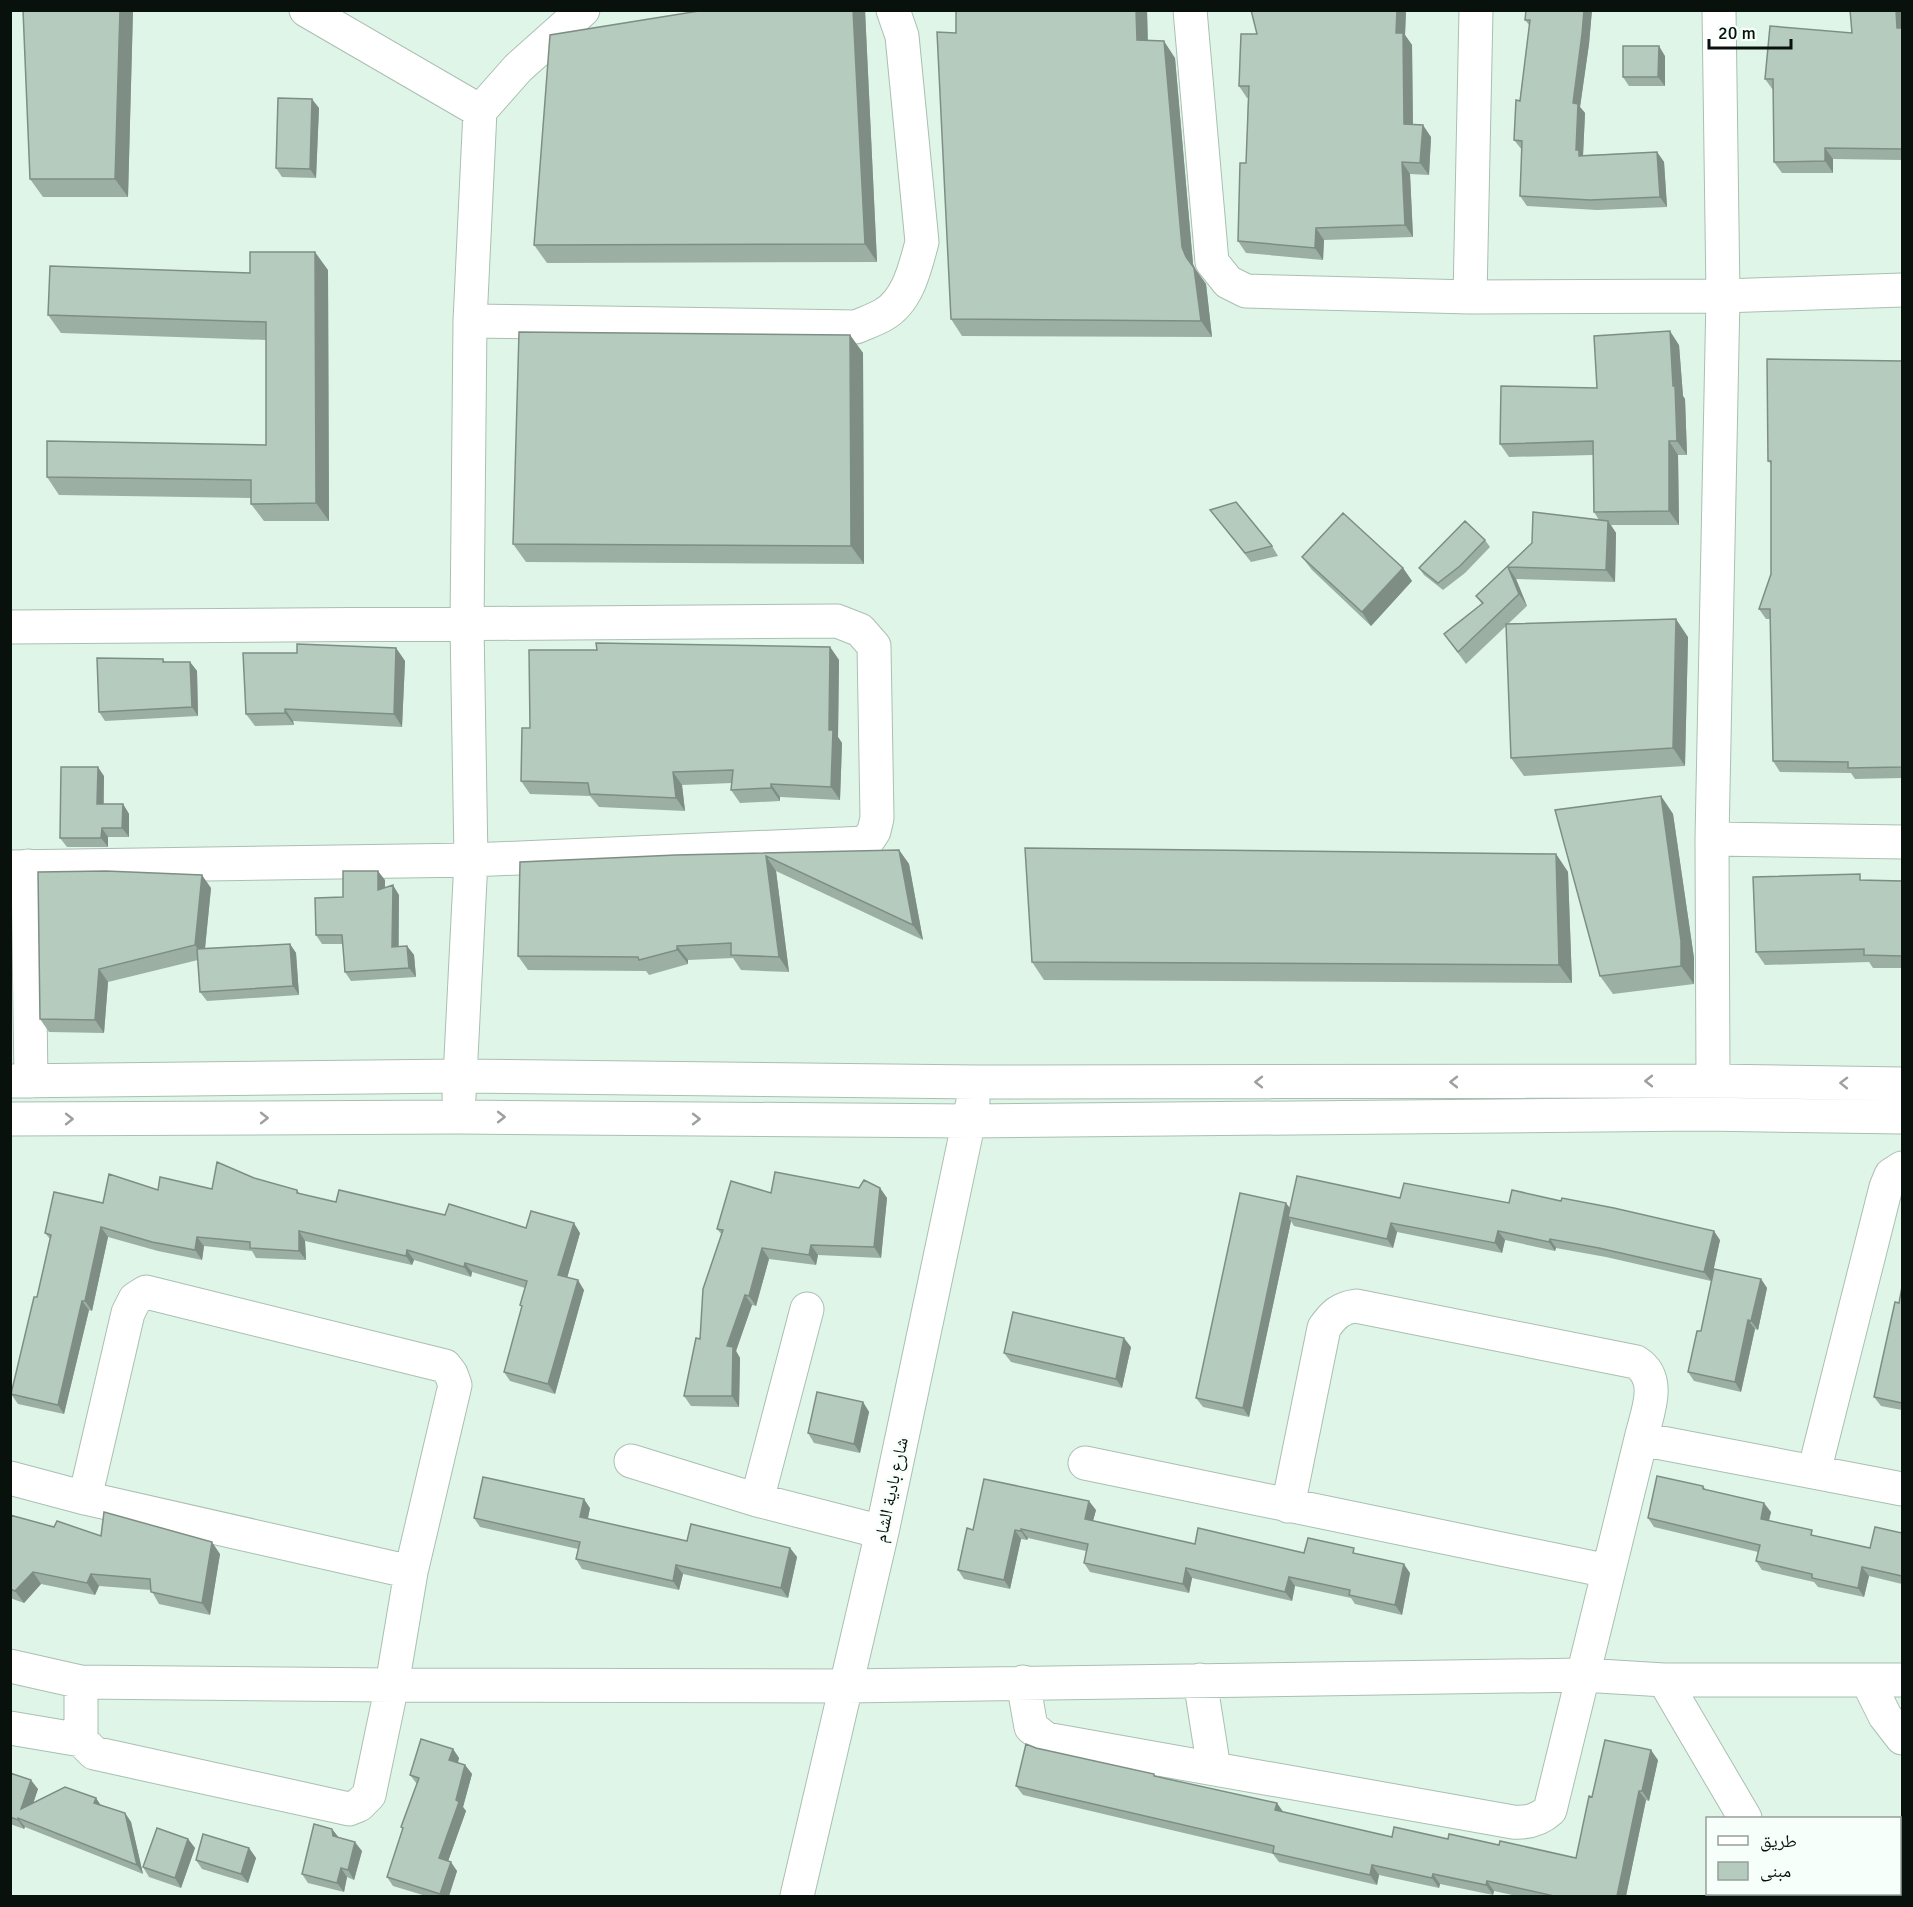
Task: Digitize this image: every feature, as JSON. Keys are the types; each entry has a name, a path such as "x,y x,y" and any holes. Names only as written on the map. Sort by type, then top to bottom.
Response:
{"street":[{"path":"306,10 480,111"},
{"path":"458,1117 471,860 467,625 470,321 480,111 518,68 583,10"},
{"path":"470,321 856,327 885,314 901,299 914,271 922,242 902,36 893,10"},
{"path":"1190,10 1212,262 1228,282 1246,291 1470,297 1723,296 1902,290"},
{"path":"1470,297 1476,10"},
{"path":"1713,1081 1712,839 1723,296 1719,10"},
{"path":"10,627 837,621 860,630 874,646 877,818 874,831 866,843 471,860 19,867 21,1081 460,1076 977,1082 1902,1083"},
{"path":"1712,839 1902,842"},
{"name":"شارع بادية الشام","path":"797,1896 882,1532 977,1082"},
{"path":"1364,1082 1366,1117"},
{"path":"10,1119 458,1117 970,1121 1702,1114 1902,1117"},
{"path":"1814,1472 1886,1187 1891,1174 1902,1168"},
{"path":"10,1728 81,1740 94,1753 349,1809 359,1805 369,1795 392,1685 411,1572 455,1385 445,1366 146,1292 135,1299 128,1313 85,1498"},
{"path":"1023,1682 1031,1727 1046,1739 1526,1822 1538,1819 1550,1810 1652,1387 1643,1366 1636,1362 1356,1306 1347,1307 1333,1314 1324,1328 1288,1506"},
{"path":"757,1500 807,1309"},
{"path":"1641,1439 1902,1489"},
{"path":"631,1461 757,1500 882,1532"},
{"path":"1085,1463 1608,1571"},
{"path":"10,1478 85,1498 411,1572"},
{"path":"10,1666 81,1682 392,1685 847,1686 1583,1675 1664,1680 1902,1680"},
{"path":"1200,1680 1214,1769"},
{"path":"1664,1680 1744,1817"},
{"path":"1867,1680 1885,1716 1902,1738"},
{"path":"81,1682 81,1740"}],"building":[{"path":"23,10 120,10 115,179 30,179"},
{"path":"705,10 853,10 865,244 534,245 550,35"},
{"path":"956,10 1136,10 1137,40 1164,41 1182,247 1194,268 1201,321 951,319 937,32 956,33"},
{"path":"1251,10 1397,10 1396,33 1403,33 1404,124 1423,125 1420,163 1402,162 1405,225 1316,228 1315,248 1238,241 1240,163 1246,163 1249,86 1239,86 1241,34 1257,34"},
{"path":"1526,10 1584,10 1573,103 1578,104 1576,150 1579,150 1579,156 1657,152 1660,197 1590,200 1520,196 1522,141 1514,140 1516,100 1520,101 1530,20 1525,20"},
{"path":"1850,10 1896,10 1897,28 1902,28 1902,149 1825,148 1825,161 1774,162 1773,79 1765,79 1770,26 1852,33"},
{"path":"1623,46 1659,46 1658,77 1623,77"},
{"path":"278,98 312,99 310,169 276,168"},
{"path":"250,252 315,252 316,503 251,504 251,480 47,477 47,441 266,445 266,322 48,315 50,266 250,273"},
{"path":"1670,331 1677,441 1669,441 1669,511 1594,512 1593,441 1500,444 1501,386 1597,388 1594,336"},
{"path":"519,332 850,335 851,546 513,544"},
{"path":"1767,359 1902,361 1902,767 1848,768 1848,762 1773,761 1770,609 1759,609 1771,574 1771,461 1768,461"},
{"path":"1236,502 1272,546 1245,553 1210,510"},
{"path":"1533,512 1608,521 1606,570 1508,567 1519,594 1458,652 1444,634 1483,603 1476,596 1532,543"},
{"path":"1343,513 1403,568 1362,612 1302,557"},
{"path":"1465,521 1485,540 1460,566 1438,583 1419,568"},
{"path":"1676,619 1673,748 1511,758 1506,624"},
{"path":"596,643 830,647 829,730 833,730 831,787 771,784 771,788 731,790 733,770 673,772 676,798 590,794 588,783 521,781 522,728 530,728 529,650 597,650"},
{"path":"297,644 396,648 394,714 285,709 285,713 246,714 243,653 297,653"},
{"path":"97,658 163,659 163,662 190,662 192,707 99,712"},
{"path":"61,767 98,767 97,804 123,804 122,828 102,828 101,838 60,838"},
{"path":"1661,796 1681,941 1681,966 1600,976 1555,810"},
{"path":"1025,848 1556,854 1559,965 1032,962"},
{"path":"899,850 913,925 766,856 779,957 731,955 731,943 677,946 677,950 639,960 638,957 518,956 520,862 676,855"},
{"path":"106,871 202,875 195,945 99,969 95,1020 40,1019 38,872"},
{"path":"343,871 378,871 378,890 393,885 392,947 407,946 409,968 345,972 342,935 316,935 315,898 343,897"},
{"path":"1860,874 1860,880 1902,881 1902,956 1864,955 1864,949 1756,952 1753,877"},
{"path":"290,944 293,986 200,992 197,949"},
{"path":"217,1162 254,1178 297,1190 297,1193 336,1202 339,1190 445,1215 449,1204 526,1228 531,1211 574,1223 558,1275 578,1280 548,1384 504,1372 527,1281 465,1263 464,1267 407,1250 406,1256 299,1231 299,1251 250,1248 250,1242 197,1237 195,1250 152,1242 101,1227 85,1301 82,1301 58,1405 11,1394 51,1235 45,1233 54,1192 103,1203 109,1174 158,1190 160,1177 212,1189"},
{"path":"775,1172 859,1188 864,1180 880,1188 874,1247 811,1245 809,1255 762,1248 749,1296 745,1295 727,1346 733,1347 732,1396 684,1396 696,1338 700,1339 703,1289 723,1230 717,1229 731,1181 771,1193"},
{"path":"1297,1176 1400,1198 1404,1183 1509,1203 1512,1190 1561,1201 1562,1198 1614,1208 1714,1231 1704,1272 1599,1248 1550,1239 1549,1242 1498,1231 1495,1243 1391,1223 1387,1239 1288,1217"},
{"path":"1240,1193 1286,1203 1243,1408 1196,1398"},
{"path":"1714,1269 1761,1279 1751,1321 1748,1320 1735,1382 1688,1372 1697,1331 1701,1331"},
{"path":"1902,1287 1902,1403 1874,1397 1895,1302 1899,1303"},
{"path":"1013,1312 1124,1338 1116,1379 1004,1353"},
{"path":"817,1392 863,1402 854,1444 808,1433"},
{"path":"1657,1476 1764,1503 1761,1519 1812,1530 1811,1535 1870,1548 1875,1527 1902,1533 1902,1576 1862,1567 1858,1588 1812,1578 1812,1574 1756,1561 1760,1545 1648,1518"},
{"path":"483,1477 584,1499 580,1517 687,1541 691,1524 790,1548 781,1588 676,1565 673,1581 576,1559 580,1542 474,1518"},
{"path":"984,1479 1089,1501 1085,1519 1195,1544 1198,1528 1304,1553 1308,1538 1354,1548 1353,1553 1404,1564 1395,1605 1349,1595 1350,1590 1289,1577 1285,1592 1186,1568 1183,1584 1084,1563 1088,1544 1021,1529 1021,1531 1015,1530 1004,1580 958,1570 967,1528 973,1530"},
{"path":"104,1512 212,1542 202,1603 151,1592 150,1579 91,1574 87,1583 33,1572 15,1591 10,1589 10,1515 54,1527 57,1521 101,1536"},
{"path":"421,1739 453,1749 449,1760 465,1765 456,1800 459,1802 439,1858 451,1862 440,1894 387,1877 403,1828 401,1827 419,1778 410,1775"},
{"path":"1605,1740 1651,1750 1642,1791 1639,1791 1617,1896 1554,1896 1487,1881 1486,1885 1433,1874 1432,1878 1372,1865 1370,1875 1273,1853 1274,1846 1016,1786 1026,1744 1154,1774 1154,1776 1277,1803 1275,1810 1392,1837 1394,1827 1448,1839 1449,1834 1499,1845 1500,1841 1576,1858 1589,1796 1592,1797"},
{"path":"10,1773 31,1780 21,1809 65,1787 96,1798 94,1803 125,1813 137,1865 18,1818 18,1820 10,1817"},
{"path":"314,1824 332,1829 333,1836 355,1842 348,1870 341,1868 337,1883 302,1874"},
{"path":"157,1828 188,1839 175,1878 143,1867"},
{"path":"203,1834 249,1848 241,1874 196,1860"}]}
